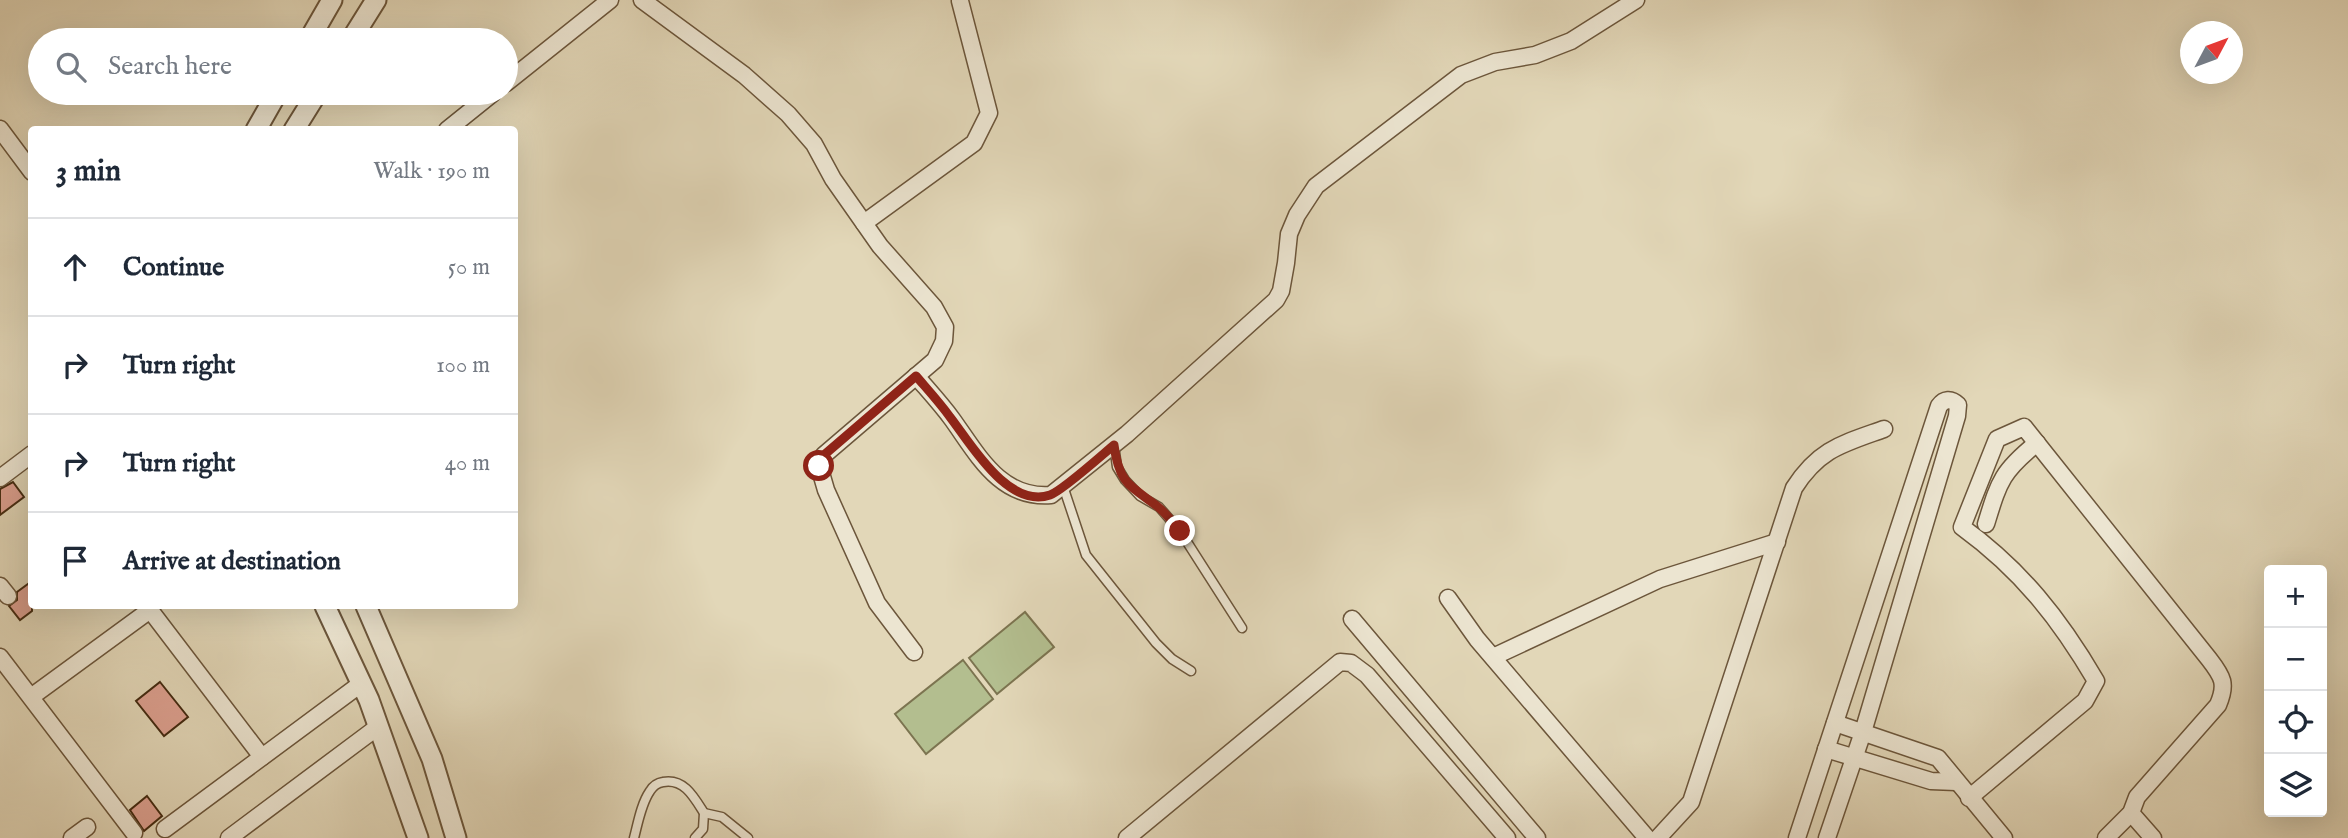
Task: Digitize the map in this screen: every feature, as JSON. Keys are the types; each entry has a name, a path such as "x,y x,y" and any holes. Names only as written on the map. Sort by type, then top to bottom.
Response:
{"street":[{"path":"316,28 332,0"},
{"path":"358,28 376,0"},
{"path":"518,73 610,0"},
{"path":"642,0 744,75 788,114 814,144 833,179 880,246 934,307 945,327 944,341 935,360 824,455 819,466 877,603 914,652"},
{"path":"916,376 951,418 975,454 1001,480 1019,492 1037,496 1051,495 1114,445 1276,300 1286,263 1289,234 1297,215 1316,186 1461,75 1495,62 1535,55 1571,41 1636,0"},
{"path":"864,223 974,144 983,127 989,113 960,1"},
{"path":"258,126 271,105"},
{"path":"296,126 310,105"},
{"path":"451,126 478,105"},
{"path":"0,129 28,167"},
{"path":"1797,838 1939,406 1944,401 1956,402 1959,408 1958,416 1863,732 1827,838"},
{"path":"1969,797 2085,701 2096,681 2052,611 1995,551 1962,527 1997,439 2024,427 2223,680 2223,692 2218,705 2137,797 2131,813 2106,838"},
{"path":"1658,838 1691,803 1794,488 1806,470 1837,446 1884,429"},
{"path":"1986,524 2002,477 2016,460 2036,443"},
{"path":"0,478 28,457"},
{"path":"1493,657 1660,579 1777,542"},
{"path":"1448,598 1493,657 1647,838"},
{"path":"31,697 148,609"},
{"path":"150,609 262,757"},
{"path":"326,609 362,683 418,838"},
{"path":"372,609 432,759 456,838"},
{"path":"1352,619 1537,838"},
{"path":"0,657 134,833"},
{"path":"1127,838 1340,662 1351,663 1367,675 1507,838"},
{"path":"165,829 362,683"},
{"path":"1835,723 1938,758 2004,838"},
{"path":"229,838 379,726"},
{"path":"1826,749 1931,781 1956,782"},
{"path":"2131,813 2153,838"},
{"path":"72,838 87,827"}],"lane":[{"path":"1114,445 1117,467 1125,480 1140,496 1159,507 1180,531 1242,628"},
{"path":"1063,486 1086,555 1156,643 1172,659 1191,671"},
{"path":"634,838 652,787 674,782 684,786 704,813 722,817 748,838"},
{"path":"695,838 702,830 704,813"}],"green space":[{"path":"1025,612 1054,647 997,694 969,658"},
{"path":"963,660 993,699 926,754 895,714"}],"building":[{"path":"13,482 24,497 0,515 0,489"},
{"path":"28,584 28,609 32,611 20,620 9,606 17,600 17,592"},
{"path":"160,682 188,717 164,736 136,701"},
{"path":"147,796 162,816 144,831 130,810"}],"route":[{"path":"819,466 824,455 916,376 951,418 975,454 1001,480 1019,492 1037,496 1051,495 1114,445 1117,467 1125,480 1140,496 1159,507 1180,531"}]}
